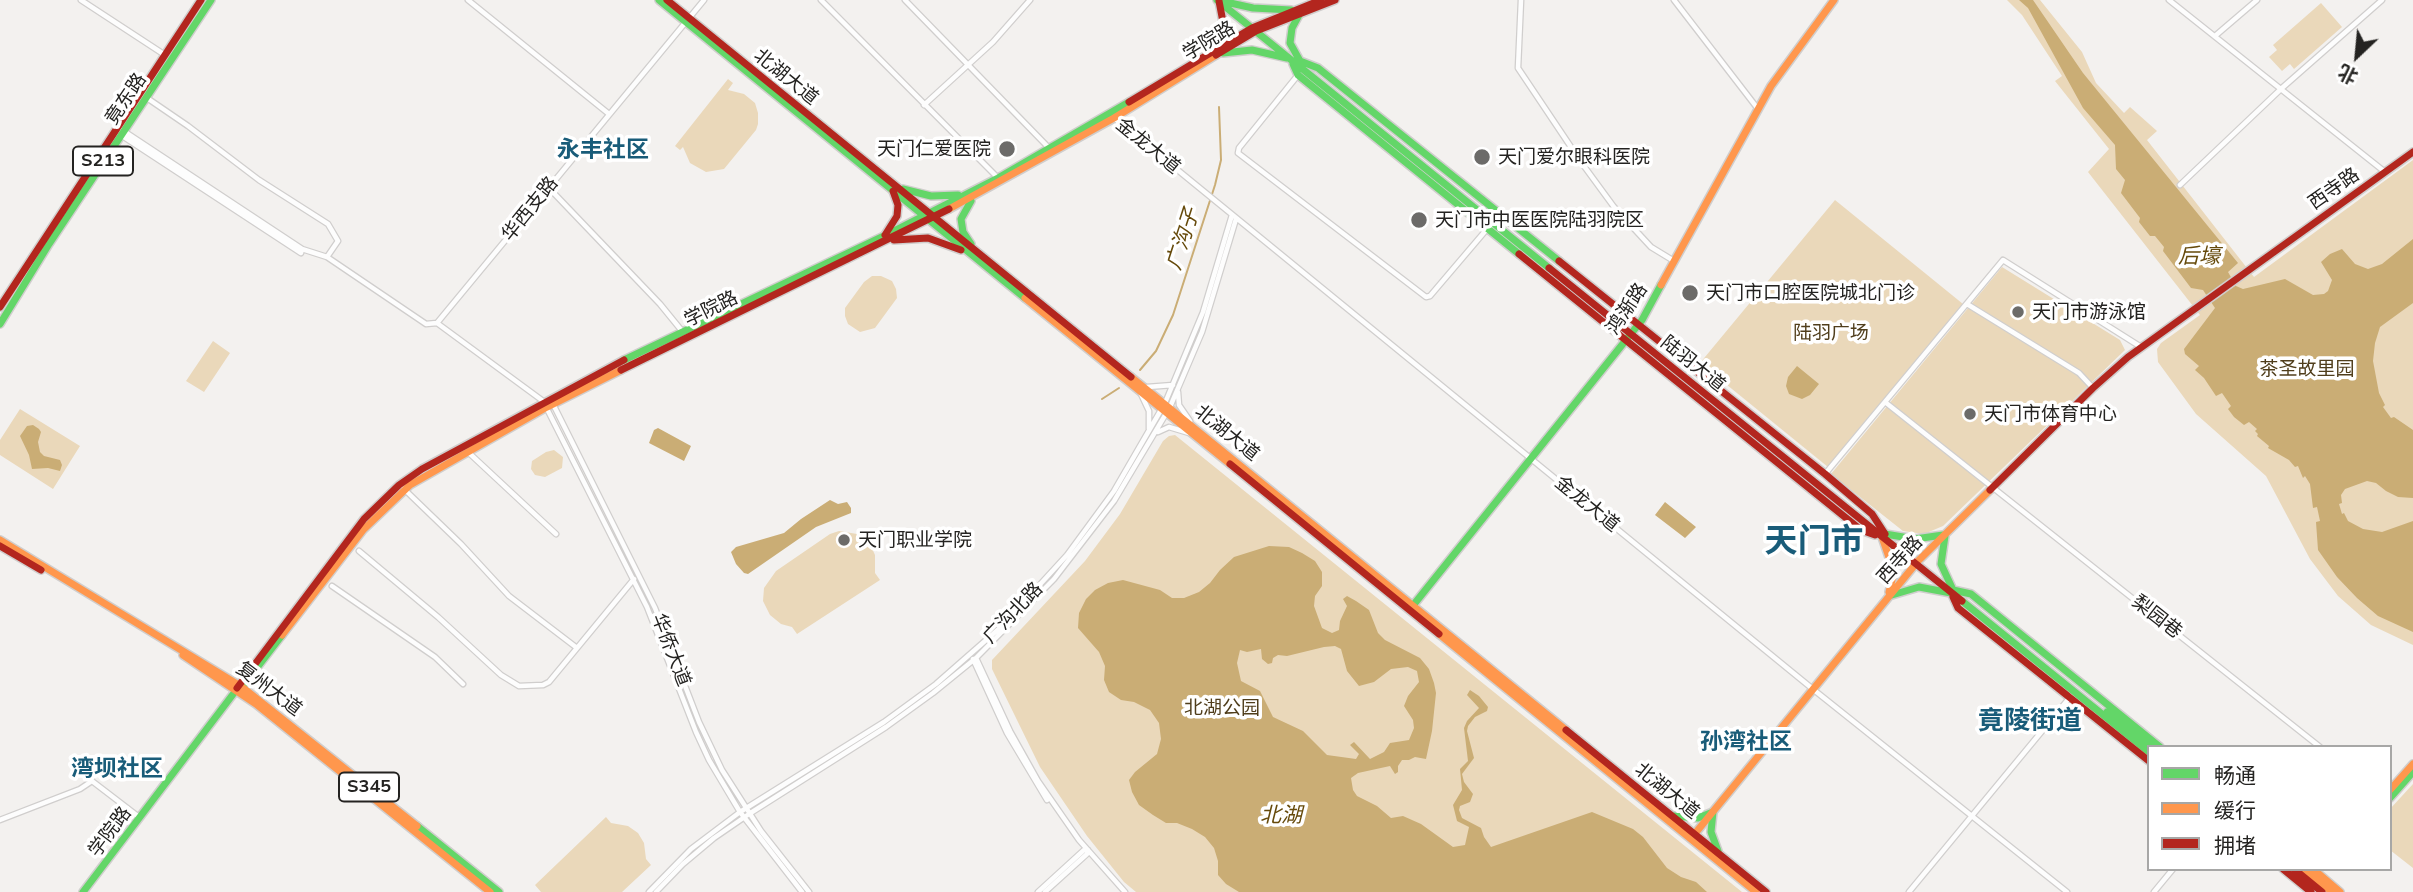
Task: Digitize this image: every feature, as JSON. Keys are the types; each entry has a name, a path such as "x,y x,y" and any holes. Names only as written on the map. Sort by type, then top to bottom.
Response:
{"main road":[{"name":"竟东路","path":"0,324 24,281 201,0"},
{"name":"竟东路","path":"0,307 211,0"},
{"name":"北湖大道","path":"659,0 688,20 930,216 1693,837 1756,892"},
{"name":"北湖大道","path":"667,0 688,20"},
{"path":"1335,0 1297,12 1253,8 1220,0 1222,33 1213,53 1252,50 1318,68 1633,332 1647,357 1861,530 1915,540 1945,534 1941,564 1952,591"},
{"name":"陆羽大道","path":"1220,0 1772,443 1883,536"},
{"path":"1321,0 1297,12 1293,23 1290,43 1298,75 1487,228 1633,332 1654,337 1872,514 1883,536 1893,576 1887,598"},
{"name":"鸿渐路","path":"1411,608 1633,332 1675,262 1776,77 1834,0"},
{"name":"学院路","path":"239,687 363,530 404,489 548,402 972,195 1111,116 1256,28 1297,12"},
{"name":"学院路","path":"972,195 1111,116"},
{"name":"西寺路","path":"1693,837 1917,563 2094,388 2141,347 2413,152"},
{"path":"894,187 938,197 972,195 961,219 963,232 974,253 934,238 887,238 897,216 898,205 894,187"},
{"name":"学院路","path":"83,892 364,519 392,491 422,469 682,331 887,238"},
{"name":"陆羽大道","path":"1633,332 1810,479 2147,745"},
{"path":"1766,427 1772,443"},
{"path":"1785,470 1810,479"},
{"name":"复州大道","path":"0,540 239,687 499,892"},
{"name":"复州大道","path":"0,546 239,687 490,892"},
{"path":"1887,598 1900,591 1919,587 1971,594 2159,745"},
{"name":"陆羽大道","path":"1952,591 2072,695 2147,751"},
{"name":"北湖大道","path":"1411,608 1670,814 1693,837 1721,855 1766,892"},
{"path":"2072,695 2147,759"},
{"path":"2392,788 2413,764"},
{"path":"2392,796 2413,772"},
{"path":"1670,814 1692,818 1713,812 1711,832 1715,848 1721,855"},
{"path":"2287,871 2332,892"},
{"path":"2297,871 2322,892"},
{"path":"2312,882 2326,871"},
{"path":"2312,882 2340,892"}],"street":[{"path":"81,0 165,55"},
{"path":"468,0 609,114"},
{"name":"华西支路","path":"437,323 704,0"},
{"path":"821,0 998,178"},
{"path":"905,0 1050,149"},
{"path":"925,105 969,65 1030,0"},
{"path":"1521,0 1518,68 1614,207 1651,247 1675,262"},
{"path":"1674,0 1758,108"},
{"path":"2169,0 2385,172"},
{"path":"2215,36 2257,0"},
{"path":"2180,185 2282,88 2382,0"},
{"path":"1298,75 1239,148 1238,153 1426,297 1430,296 1487,228"},
{"path":"146,98 259,180 328,224 338,241 327,257"},
{"name":"金龙大道","path":"1111,116 1814,690 2067,892"},
{"path":"119,131 300,253 302,248 327,257 426,324 437,323 548,402"},
{"path":"548,187 660,303 682,331"},
{"name":"广沟北路","path":"649,892 691,849 893,716 974,657 1073,548 1114,491 1166,408 1208,316 1234,217"},
{"path":"1825,474 2003,260 2141,347"},
{"path":"1967,304 2077,372 2094,388"},
{"path":"1176,386 1179,405 1193,430 1169,427 1150,436 1149,411 1141,388 1176,386"},
{"name":"华侨大道","path":"548,402 652,617 696,732 721,782 809,892"},
{"name":"华侨大道","path":"548,402 655,608 706,738 722,771 745,813 802,892"},
{"name":"梨园巷","path":"1885,402 2317,745"},
{"path":"467,452 556,534"},
{"path":"404,489 509,596 577,648"},
{"path":"359,551 515,685 547,684 634,579"},
{"path":"332,586 429,653 463,684"},
{"path":"974,657 1007,733 1025,766 1086,851 1123,892"},
{"path":"1909,892 2072,695"},
{"path":"1,818 80,789 92,781 140,818"},
{"name":"广沟北路","path":"656,892 692,856 745,813"},
{"path":"1038,892 1086,851"},
{"path":"1045,892 1086,851"},
{"path":"2154,892 2170,871"}],"green space":[{"name":"茶圣故里园","path":"2007,0 2040,0 2082,52 2096,83 2124,113 2130,107 2157,131 2147,140 2254,277 2413,160 2413,645 2371,625 2338,596 2310,559 2266,476 2196,414 2158,362 2157,349 2161,343 2200,315 2088,172 2109,149 2055,81 2062,76 2022,15"},
{"path":"2321,3 2342,27 2294,69 2290,64 2282,71 2269,57 2277,50 2273,45"},
{"path":"728,79 733,83 728,90 744,94 755,103 758,124 724,169 706,172 690,163 683,147 680,150 675,146"},
{"name":"陆羽广场","path":"1835,200 1963,304 1828,467 1700,363"},
{"name":"天门市体育中心","path":"2002,267 2120,340 2125,350 1943,526 1924,534 1903,531 1831,474"},
{"path":"872,276 881,276 892,281 897,298 875,328 860,332 848,324 845,308 864,282"},
{"path":"213,341 230,353 204,392 186,381"},
{"path":"20,409 80,446 53,489 0,455 0,440"},
{"name":"北湖公园","path":"1175,435 1742,892 1136,892 1124,882 1087,836 1040,767 992,669 992,660 1085,561 1120,514 1163,441"},
{"path":"554,450 563,457 562,468 545,477 535,475 531,469 532,461"},
{"path":"839,531 857,534 869,542 875,555 875,573 880,580 797,634 792,627 781,624 770,615 763,601 764,588 776,571 830,534"},
{"path":"2413,784 2413,868 2392,852 2392,807"},
{"path":"606,817 611,823 628,826 638,833 644,843 646,859 651,865 622,892 541,892 535,885"}],"water":[{"name":"茶圣故里园","path":"2019,0 2033,0 2083,73 2238,263 2228,272 2236,286 2243,289 2285,279 2313,295 2324,294 2332,280 2321,262 2330,254 2342,249 2355,264 2368,269 2382,264 2413,239 2413,303 2380,327 2373,361 2379,393 2385,405 2383,407 2391,418 2394,417 2413,430 2413,498 2398,497 2376,483 2367,481 2345,489 2341,495 2342,503 2339,504 2348,521 2363,529 2382,532 2413,521 2413,632 2378,616 2337,577 2318,550 2316,522 2320,521 2317,507 2313,508 2310,484 2305,476 2303,478 2298,466 2295,467 2289,460 2268,448 2257,436 2257,429 2249,422 2244,425 2234,417 2228,409 2231,406 2222,393 2216,396 2195,370 2199,366 2185,354 2184,349 2215,308 2203,290 2191,288 2163,251 2164,247 2155,236 2150,236 2139,222 2140,218 2121,193 2125,180 2116,169 2115,145 2083,108 2028,8"},
{"path":"1797,366 1819,384 1810,395 1802,399 1789,394 1786,386 1788,377"},
{"path":"33,425 39,429 40,452 44,456 60,460 60,471 48,468 32,469 20,436 27,426"},
{"path":"658,428 691,446 684,461 649,443 654,430"},
{"path":"830,500 838,504 847,502 851,513 816,527 748,574 736,564 731,552 736,547 784,533"},
{"path":"1665,502 1696,527 1685,538 1655,515"},
{"name":"北湖","path":"1269,546 1289,547 1302,553 1315,561 1322,572 1322,586 1315,596 1314,606 1322,628 1332,633 1339,630 1347,606 1343,599 1347,596 1369,610 1378,633 1385,640 1420,658 1429,669 1436,693 1426,759 1415,757 1402,760 1395,774 1390,766 1358,773 1351,778 1357,796 1377,806 1391,818 1403,816 1421,824 1453,847 1465,845 1469,827 1457,821 1453,805 1462,790 1460,769 1468,761 1464,728 1479,708 1467,695 1470,690 1488,707 1487,711 1475,717 1468,726 1474,758 1462,774 1464,782 1473,794 1470,802 1460,806 1459,810 1462,818 1481,828 1491,847 1592,812 1633,829 1643,837 1667,868 1696,882 1707,892 1239,892 1226,884 1218,875 1214,848 1205,837 1177,823 1166,823 1139,805 1129,780 1157,754 1161,739 1159,723 1150,710 1134,702 1121,700 1109,692 1104,680 1105,666 1099,652 1078,628 1079,613 1086,599 1108,583 1123,580 1160,590 1172,598 1184,598 1199,592 1210,583 1234,557","holes":["1335,646 1341,649 1347,671 1359,686 1374,682 1391,669 1408,667 1417,671 1419,682 1404,706 1413,720 1414,728 1409,740 1390,743 1384,752 1370,759 1354,742 1350,745 1359,754 1356,759 1327,755 1303,731 1273,717 1260,691 1241,681 1237,663 1240,650 1247,652 1261,649 1262,659 1268,664 1278,655 1287,656"]}],"waterway":[{"name":"广沟子","path":"1140,370 1156,351 1173,315 1215,185 1221,160 1219,107"},
{"name":"广沟子","path":"1102,399 1119,388"}],"traffic: fast":[{"path":"0,324 49,244 211,0"},
{"path":"659,0 1025,298"},
{"path":"1217,0 1549,268"},
{"path":"1226,2 1253,8 1291,10"},
{"path":"1299,15 1292,28 1290,43 1300,61"},
{"path":"1223,53 1252,50 1287,58"},
{"path":"1300,61 1318,68 1559,261"},
{"path":"1293,64 1298,75 1519,254"},
{"path":"624,360 884,236 998,178 1129,102"},
{"path":"903,189 931,196 958,195"},
{"path":"971,201 961,219 963,232 971,244"},
{"path":"1411,608 1642,320 1661,285"},
{"path":"1885,534 1915,539 1943,535"},
{"path":"1945,536 1941,564 1953,590"},
{"path":"1892,595 1919,587 1951,593"},
{"path":"1953,590 1971,594 2158,745"},
{"path":"1962,601 2147,750"},
{"path":"83,892 237,689 242,687 282,635"},
{"path":"2107,712 2148,745"},
{"path":"2392,796 2413,772"},
{"path":"1674,816 1698,818 1713,812 1711,832 1718,851"},
{"path":"417,826 499,892"}],"traffic: slow":[{"path":"1661,285 1771,86 1834,0"},
{"path":"949,209 1114,118 1216,55"},
{"path":"1025,298 1230,464"},
{"path":"282,635 363,530 410,485 547,407 621,370"},
{"path":"1131,377 1566,730"},
{"path":"1693,836 1918,561 1990,490"},
{"path":"1882,537 1892,566 1893,576 1889,592"},
{"path":"0,540 242,687 417,826"},
{"path":"1439,634 1756,892"},
{"path":"183,655 256,704 490,892"},
{"path":"2392,788 2413,764"},
{"path":"2306,871 2332,892"},
{"path":"2315,871 2340,892"}],"traffic: jam":[{"path":"0,307 201,0"},
{"path":"667,0 1131,377"},
{"path":"1129,102 1252,28 1321,0"},
{"path":"1216,55 1256,31 1335,0"},
{"path":"1213,49 1222,33 1219,1"},
{"path":"1990,490 2128,357 2413,152"},
{"path":"885,235 897,216 898,205 893,191"},
{"path":"621,370 949,209"},
{"path":"894,240 928,238 961,250"},
{"path":"1519,254 1861,530 1875,535"},
{"path":"1559,261 1825,474 1872,514 1885,534"},
{"path":"1549,268 1962,601"},
{"path":"237,688 364,519 399,485 422,469 624,360"},
{"path":"1230,464 1439,634"},
{"path":"0,546 41,570"},
{"path":"1953,597 1958,608 2147,759"},
{"path":"1566,730 1766,892"},
{"path":"2285,871 2311,892"},
{"path":"2296,871 2322,892"}],"place":[{"name":"天门仁爱医院","path":"1007,149"},
{"name":"天门爱尔眼科医院","path":"1482,157"},
{"name":"天门市中医医院陆羽院区","path":"1419,220"},
{"name":"天门市口腔医院城北门诊","path":"1690,293"},
{"name":"天门市游泳馆","path":"2018,312"},
{"name":"天门市体育中心","path":"1970,414"},
{"name":"天门职业学院","path":"844,540"}],"district":[{"name":"永丰社区","path":"603,150"},
{"name":"天门市","path":"1814,542"},
{"name":"竟陵街道","path":"2030,721"},
{"name":"孙湾社区","path":"1746,742"},
{"name":"湾坝社区","path":"117,769"}],"water label":[{"name":"后壕","path":"2199,257"}]}
